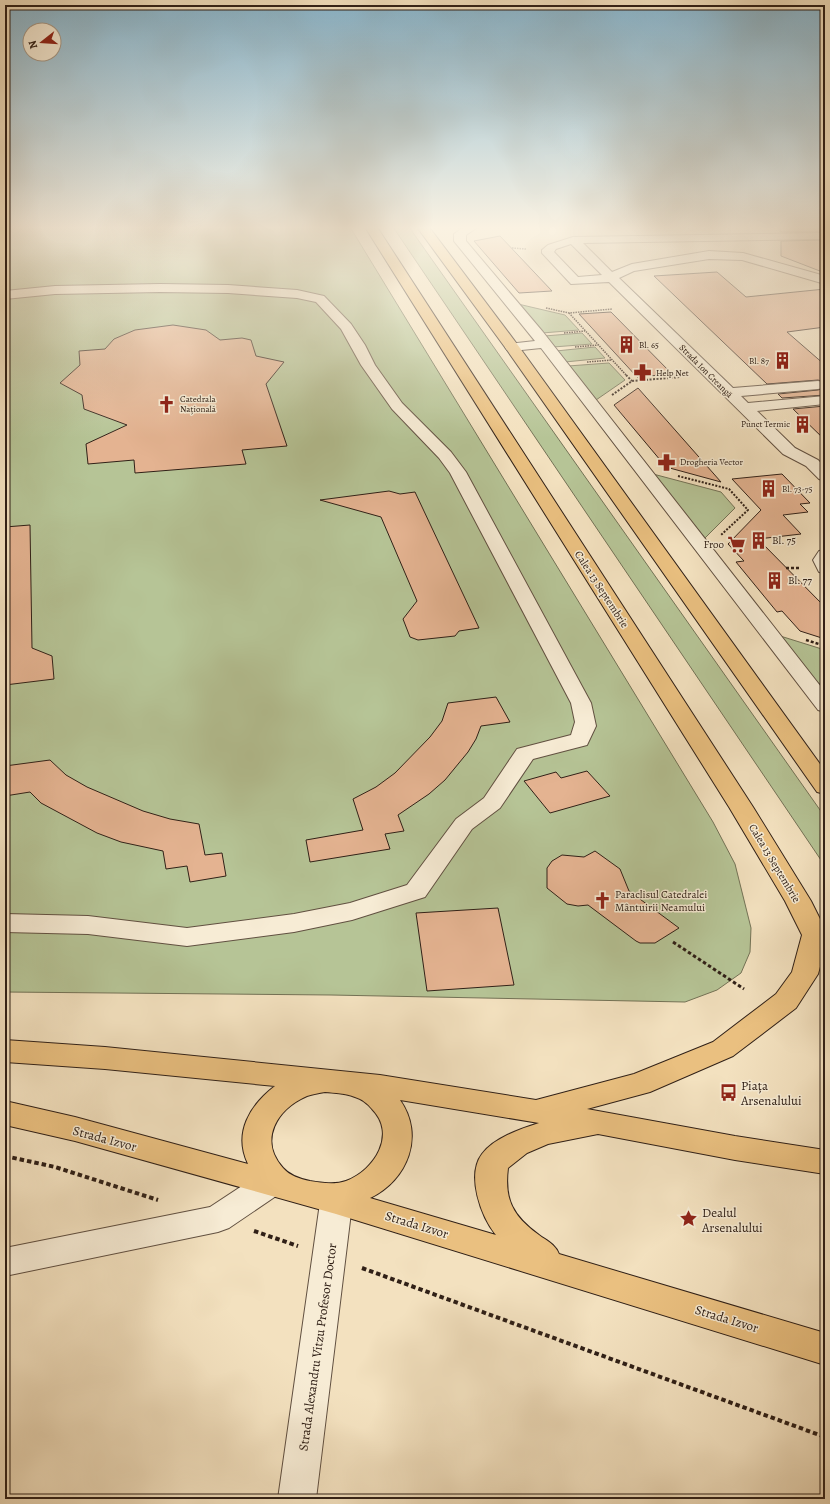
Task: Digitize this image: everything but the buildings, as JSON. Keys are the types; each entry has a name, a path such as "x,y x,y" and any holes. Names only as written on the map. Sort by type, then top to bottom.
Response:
{"main road":[{"name":"Calea 13 Septembrie","path":"416,297 778,866 820,945"},
{"path":"475,297 825,787"},
{"path":"535,1111 640,1084 723,1048 786,1001 805,974 820,945"},
{"path":"5,1051 105,1058 347,1083 535,1111 735,1148 825,1162"},
{"path":"325,1081 347,1083 368,1090 385,1102 396,1118 399,1138 394,1157 382,1174 363,1188 309,1193 273,1178 261,1163 256,1145 258,1126 268,1109 283,1095 303,1086 325,1081"},
{"name":"Strada Izvor","path":"5,1113 75,1129 309,1193 559,1267 825,1349"},
{"path":"559,1267 518,1238 500,1218 491,1192 493,1162 516,1144 544,1133 602,1123"}],"street":[{"path":"5,923 88,925 187,937 294,923 352,911 416,891 464,824 492,803 525,754 546,747 579,740 585,732 587,720 581,703 458,472 445,456 397,406 368,365 358,345 346,327 320,299 312,297"},
{"path":"506,297 544,344 825,706"},
{"name":"Strada Ion Creangă","path":"632,297 743,408 789,451 812,463 825,476"},
{"path":"512,347 544,344"},
{"path":"729,393 818,385"},
{"path":"743,408 825,400"},
{"path":"825,555 822,560 825,568"},
{"path":"5,1262 218,1219 309,1193"},
{"name":"Strada Alexandru Vitzu Profesor Doctor","path":"297,1499 330,1256 309,1193"}],"path":[{"path":"641,307 569,313 632,381 709,374"},
{"path":"639,466 729,489 748,510 705,551"},
{"path":"673,942 744,988"},
{"path":"5,1156 55,1167 166,1203"},
{"path":"218,1219 330,1256 825,1437"}],"green space":[{"path":"5,297 393,297 713,822 735,864 751,928 750,952 741,973 717,990 685,1002 331,995 5,992"},
{"path":"440,297 458,297 825,817 825,866"},
{"path":"518,304 565,315 579,330 542,333"},
{"path":"582,333 592,344 553,347 544,336"},
{"path":"595,347 605,358 565,362 556,351"},
{"path":"609,363 625,380 596,400 568,366"},
{"path":"653,474 721,492 735,508 705,538"},
{"path":"777,635 825,650 825,683 815,684"}],"place":[{"name":"Bl. 65","path":"626,345"},
{"name":"Bl. 87","path":"782,361"},
{"name":"Help Net","path":"643,373"},
{"name":"Catedrala Națională","path":"167,404"},
{"name":"Punct Termic","path":"803,424"},
{"name":"Drogheria Vector","path":"667,462"},
{"name":"Bl. 73-75","path":"769,489"},
{"name":"Bl. 75","path":"759,540"},
{"name":"Froo","path":"737,544"},
{"name":"Bl. 77","path":"775,580"},
{"name":"Paraclisul Catedralei Mântuirii Neamului","path":"602,900"},
{"name":"Piața Arsenalului","path":"728,1092"},
{"name":"Dealul Arsenalului","path":"689,1219"}]}
